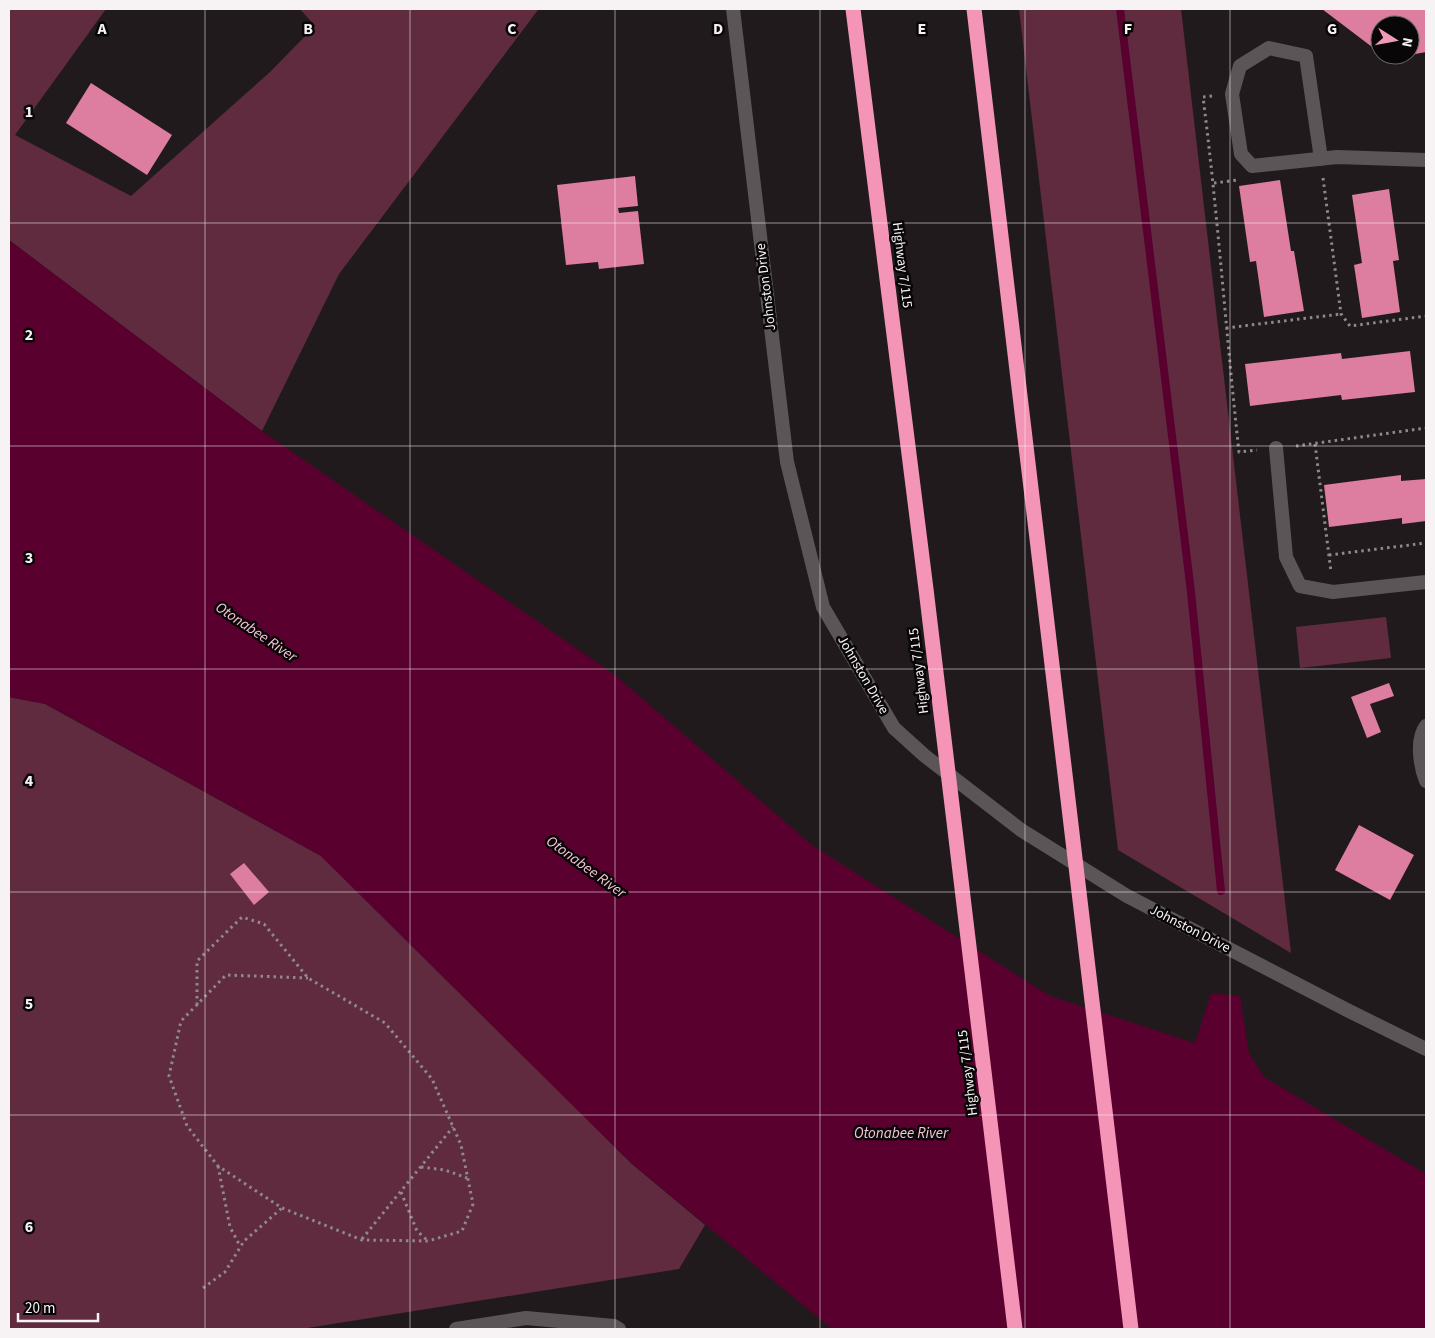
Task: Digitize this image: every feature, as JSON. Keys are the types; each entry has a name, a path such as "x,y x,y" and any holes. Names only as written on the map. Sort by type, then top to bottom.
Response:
{"highway":[{"name":"Highway 7/115","path":"854,9 1015,1329"},
{"path":"974,9 1131,1329"}],"street":[{"name":"Johnston Drive","path":"733,9 787,462 823,607 894,728 925,756 1021,830 1127,896 1426,1049"},
{"path":"1321,159 1306,56 1269,48 1240,66 1232,94 1241,154 1252,166 1321,159 1337,157 1426,160"},
{"path":"1276,448 1286,557 1300,586 1333,592 1426,582"},
{"path":"1426,726 1422,732 1421,767 1426,780"},
{"path":"456,1329 526,1318 614,1326 619,1329"}],"path":[{"path":"1232,94 1203,97 1214,183 1239,452 1315,444 1426,428"},
{"path":"1321,159 1341,314 1350,326 1426,316"},
{"path":"1226,328 1341,314"},
{"path":"1315,444 1333,592"},
{"path":"1329,555 1426,543"},
{"path":"197,1004 197,961 242,917 264,924 308,978 385,1023 432,1080 461,1145 473,1204 462,1231 428,1241 362,1240 282,1208 218,1166 187,1126 169,1076 181,1021 226,975 308,978"},
{"path":"362,1240 453,1127"},
{"path":"218,1166 230,1227 240,1247"},
{"path":"421,1167 445,1170 468,1179"},
{"path":"401,1191 417,1231 428,1241"},
{"path":"203,1288 225,1272 244,1241 282,1208"}],"shaded area":[{"path":"9,9 106,9 15,135 131,196 270,72 315,26 300,9 538,10 339,274 262,431 9,240"},
{"path":"1019,9 1181,9 1291,953 1118,850"},
{"path":"1386,617 1391,658 1300,668 1296,627"},
{"path":"9,697 45,704 321,856 632,1164 705,1225 679,1269 301,1329 9,1329"}],"water":[{"name":"Otonabee River","path":"9,240 262,431 615,675 813,846 1050,996 1195,1043 1211,993 1240,996 1249,1053 1264,1077 1426,1174 1426,1329 832,1329 632,1164 321,856 46,704 9,697"}],"building":[{"path":"1322,9 1426,9 1426,52 1420,53 1420,15 1370,15 1370,45"},
{"path":"91,83 172,135 147,175 66,123"},
{"path":"635,176 638,206 618,208 619,213 638,211 644,264 599,269 598,262 566,265 557,185"},
{"path":"1280,180 1291,251 1294,251 1304,311 1264,317 1256,261 1250,262 1239,186"},
{"path":"1389,189 1399,260 1393,261 1400,312 1362,318 1354,265 1362,263 1352,195"},
{"path":"1410,351 1415,392 1342,400 1341,395 1250,406 1245,364 1341,353 1342,359"},
{"path":"1401,475 1401,481 1426,479 1426,521 1402,524 1402,518 1329,527 1324,485"},
{"path":"1389,683 1394,696 1370,704 1381,732 1367,738 1351,697"},
{"path":"1359,825 1414,855 1390,900 1335,870"},
{"path":"244,863 269,892 254,905 230,874"}],"waterway":[{"path":"1120,9 1191,592 1221,891"}]}
